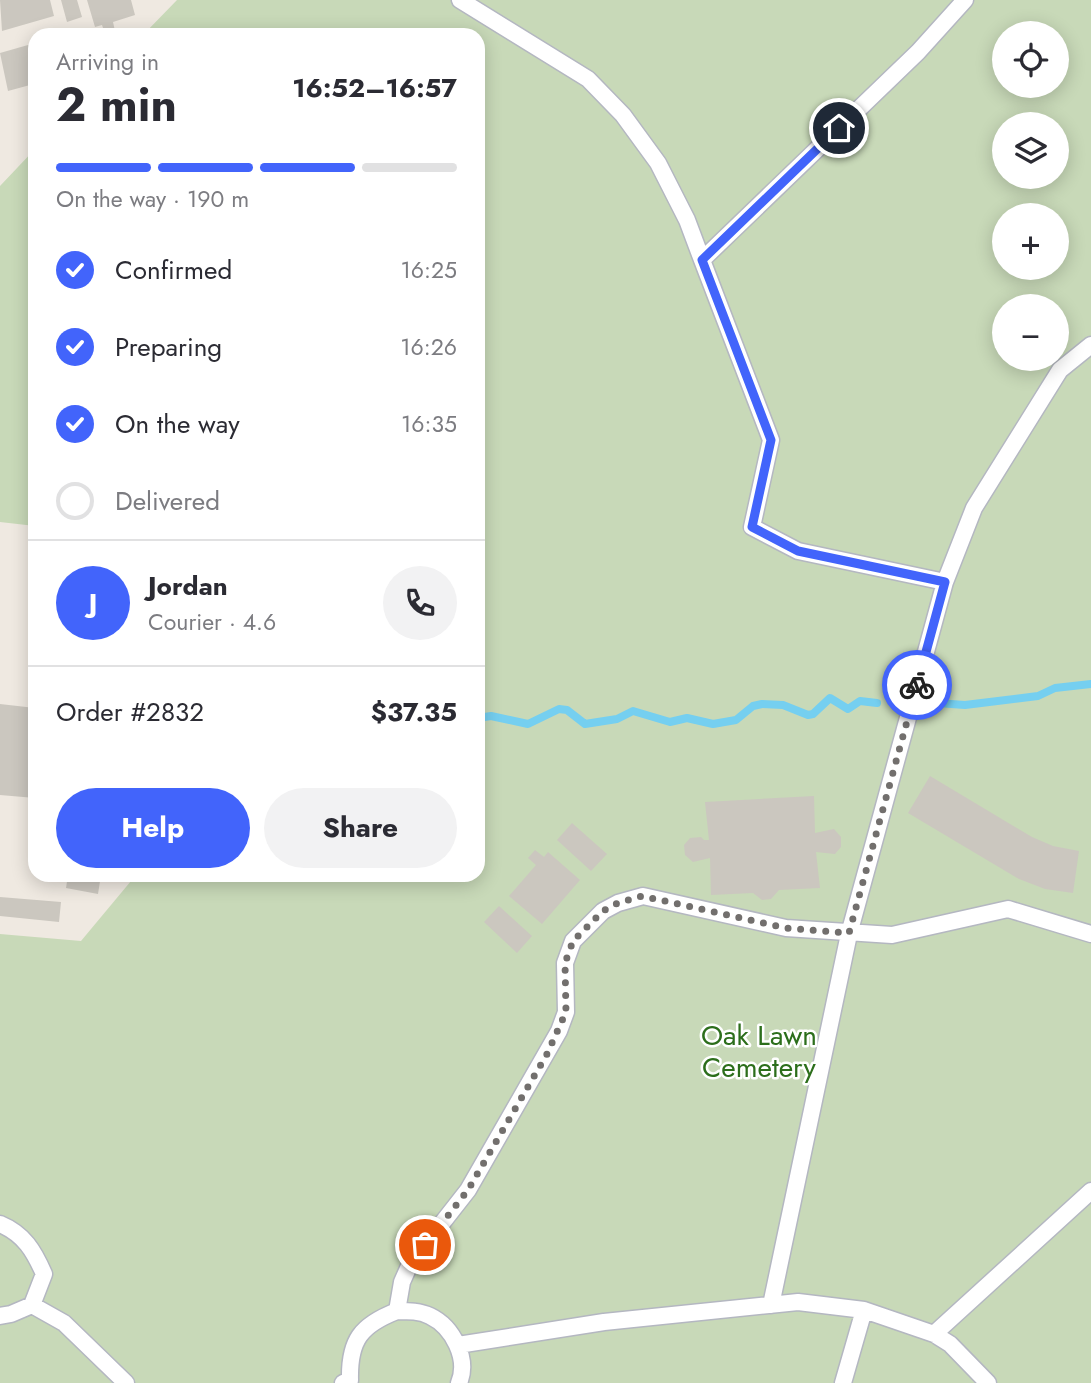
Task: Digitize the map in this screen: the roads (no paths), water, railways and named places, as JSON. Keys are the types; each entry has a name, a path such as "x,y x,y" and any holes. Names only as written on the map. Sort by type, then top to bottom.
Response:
{"lane":[{"path":"460,0 588,79 623,115 658,163 687,220 771,440 752,527 798,551 945,582"},
{"path":"702,260 918,52 965,0"},
{"path":"771,1305 849,933 945,582 974,508 1060,370 1091,345"},
{"path":"397,1311 402,1282 410,1264 468,1190 547,1054 566,1012 565,963 573,941 603,911 642,896 786,928 892,935 1008,909 1091,934"},
{"path":"934,1334 1091,1191"},
{"path":"0,1224 14,1230 34,1251 44,1274 32,1304 0,1316"},
{"path":"458,1345 604,1322 798,1302 864,1310 934,1334 950,1344 988,1383"},
{"path":"32,1304 64,1323 125,1383"},
{"path":"843,1383 864,1310"},
{"path":"348,1382 350,1359 358,1337 376,1319 397,1311 418,1312 433,1317 448,1329 462,1358 462,1378 459,1383"}],"waterway":[{"path":"923,702 965,705 1038,696 1055,688 1091,684"},
{"path":"485,717 528,724 559,709 567,710 585,724 617,719 633,711 670,722 687,718 713,724 736,720 753,706 762,704 783,705 808,715 813,714 830,698 848,709 860,701 877,703"}],"park label":[{"name":"Oak Lawn Cemetery","path":"759,1051"}]}
